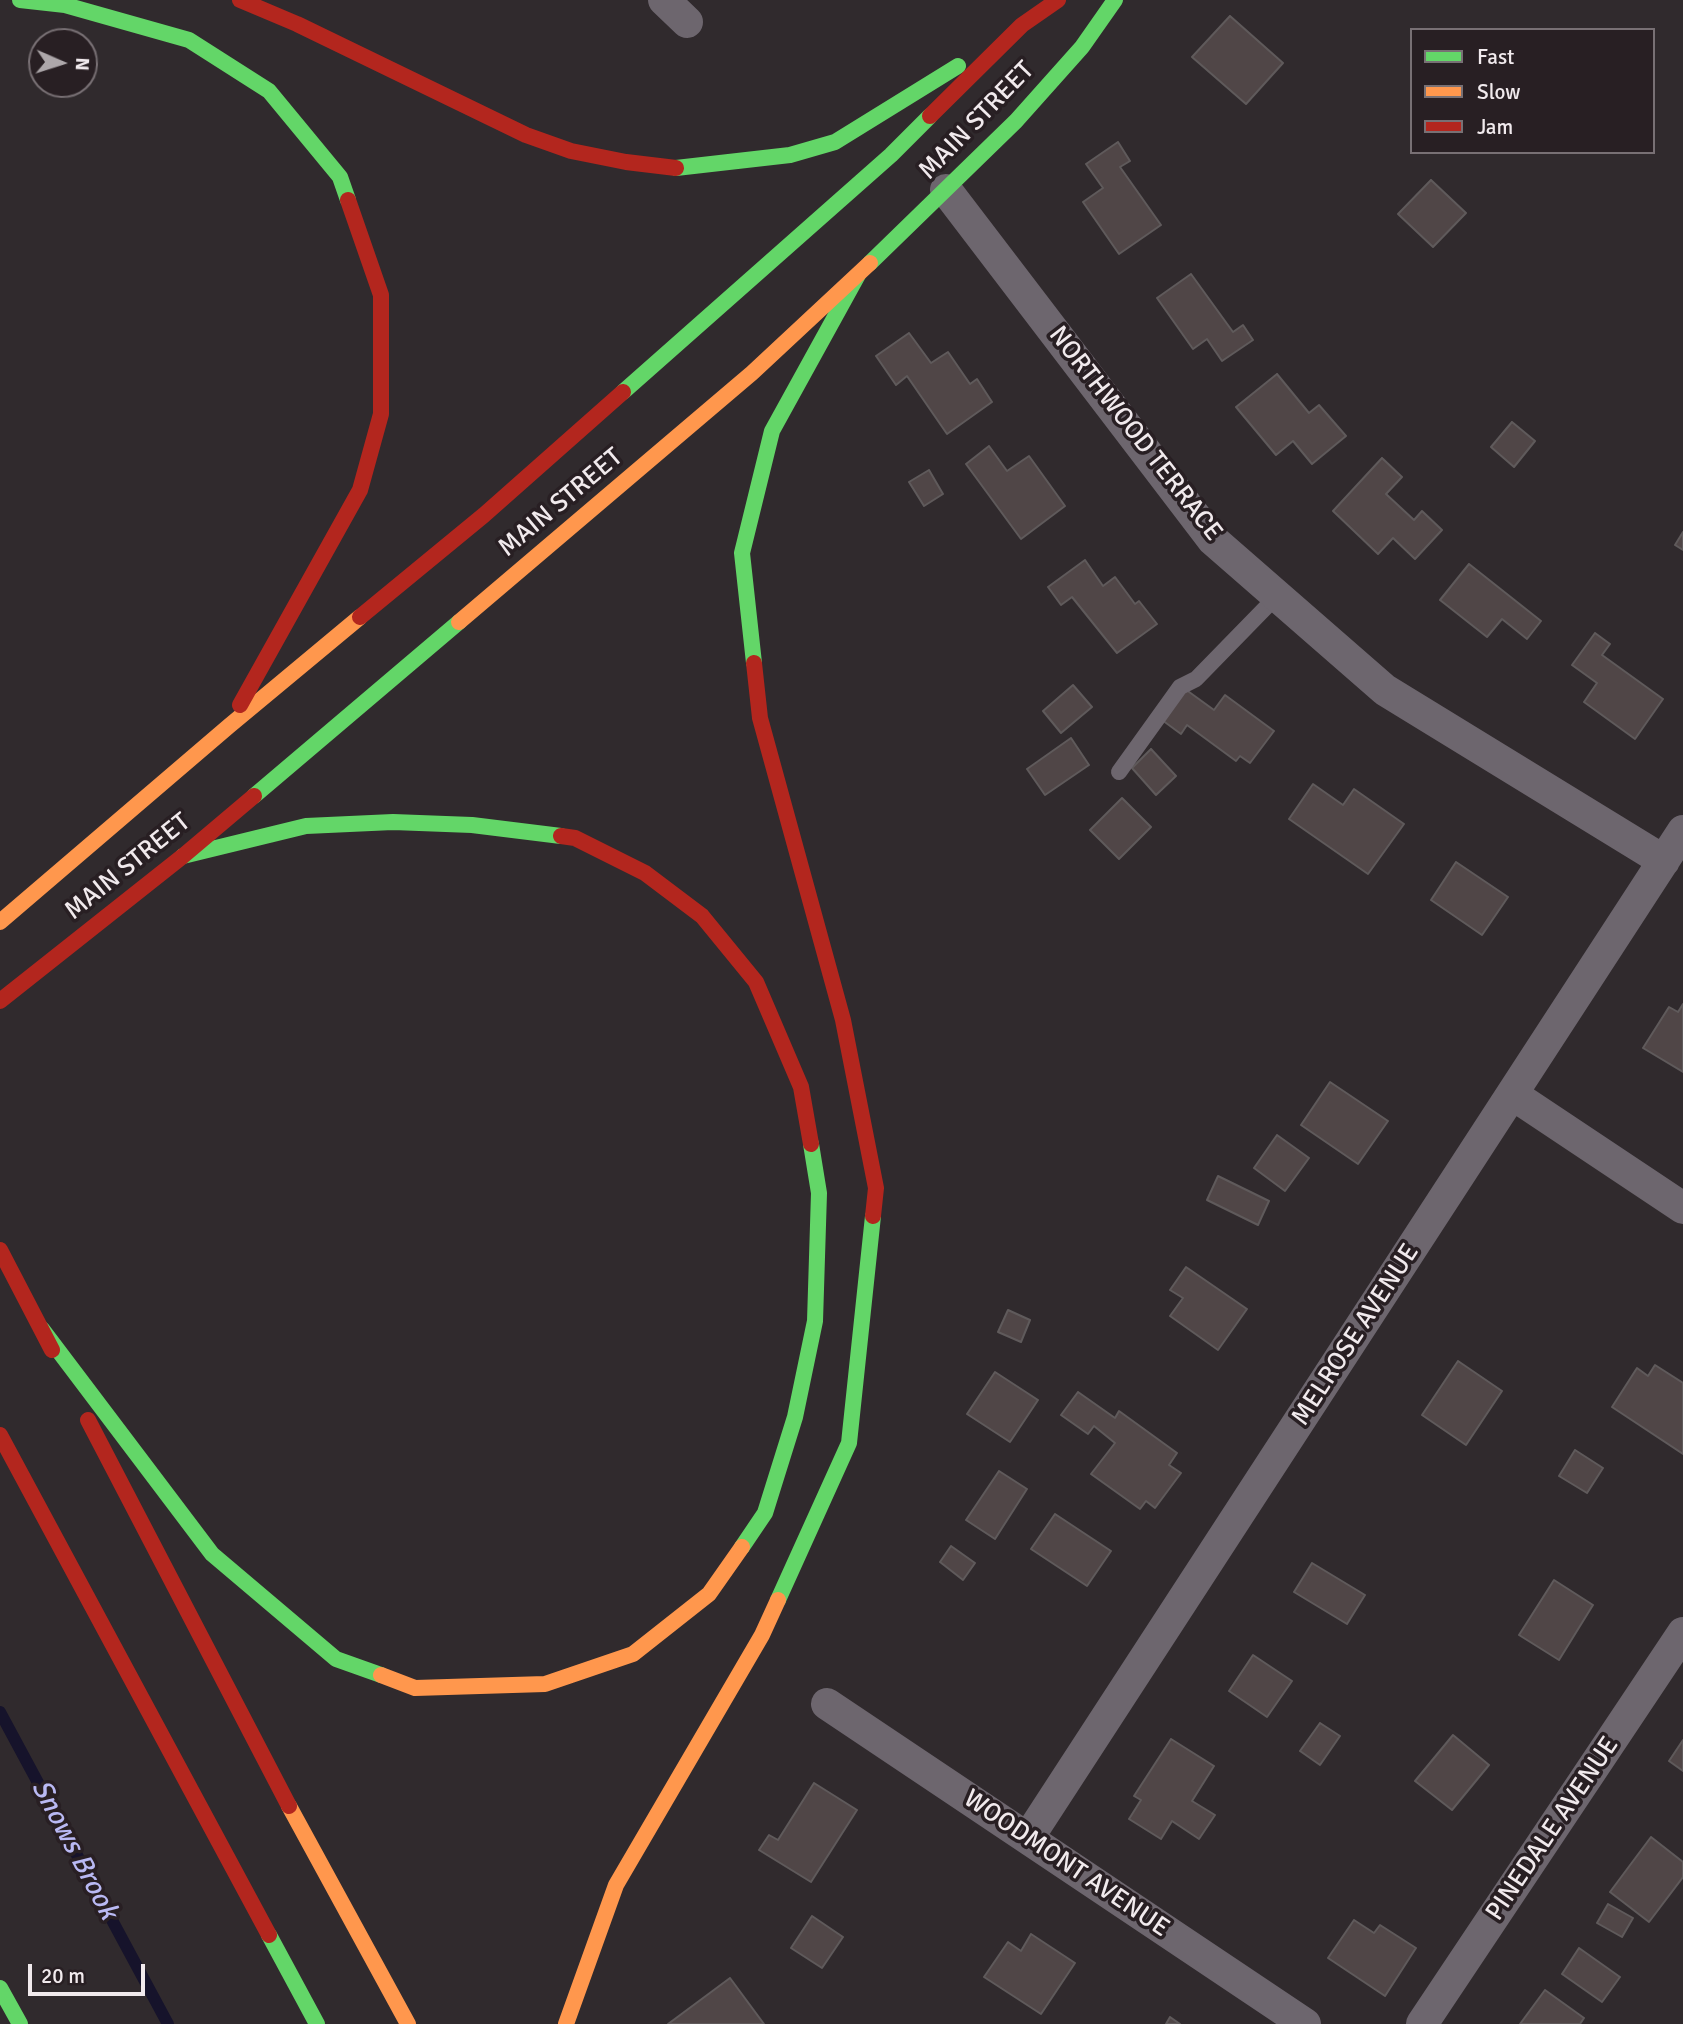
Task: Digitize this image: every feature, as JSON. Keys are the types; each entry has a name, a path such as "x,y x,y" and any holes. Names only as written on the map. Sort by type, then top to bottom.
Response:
{"highway":[{"path":"20,0 65,5 189,40 269,90 340,177 381,295 381,414 360,490 229,726"},
{"path":"240,0 297,24 526,135 571,151 676,168 790,155 835,142 887,112 1022,25"},
{"name":"MAIN STREET","path":"0,922 229,726 484,515 891,155 1022,25 1058,0"},
{"name":"MAIN STREET","path":"0,1001 183,856 752,373 858,275 1016,121 1082,47 1115,0"},
{"path":"566,2024 616,1885 762,1635 849,1443 876,1188 844,1020 760,718 742,553 772,431 858,275"},
{"path":"41,1329 212,1554 336,1659 415,1689 545,1684 633,1654 709,1594 765,1513 795,1417 815,1321 819,1193 801,1087 755,982 702,916 645,873 575,838 472,825 393,822 306,826 183,856"},
{"path":"0,1250 246,1726 408,2024"},
{"path":"0,1434 317,2024"},
{"path":"0,1987 19,2023"}],"street":[{"path":"664,0 687,22"},
{"name":"NORTHWOOD TERRACE","path":"946,190 1213,540 1385,690 1664,861"},
{"name":"MELROSE AVENUE","path":"1028,1838 1683,831"},
{"path":"1512,1094 1683,1208"},
{"name":"PINEDALE AVENUE","path":"1422,2024 1683,1633"},
{"name":"WOODMONT AVENUE","path":"827,1704 1305,2024"}],"lane":[{"path":"1119,772 1180,687 1196,679 1277,596"}],"building":[{"path":"1230,16 1283,63 1246,104 1192,57"},
{"path":"1118,142 1130,161 1120,167 1161,225 1119,254 1083,202 1103,188 1086,164"},
{"path":"1431,180 1466,213 1433,247 1398,214"},
{"path":"1191,274 1233,332 1243,325 1253,340 1222,361 1207,339 1193,349 1157,298"},
{"path":"909,333 931,363 948,352 970,384 977,379 992,402 947,434 907,376 896,385 876,356"},
{"path":"1277,374 1309,413 1319,405 1346,436 1312,464 1293,441 1276,455 1236,407"},
{"path":"1512,422 1535,441 1514,467 1491,447"},
{"path":"989,446 1007,471 1029,456 1065,506 1021,539 966,464"},
{"path":"1382,458 1402,477 1386,494 1414,520 1422,511 1442,530 1415,559 1393,538 1378,554 1333,511"},
{"path":"929,470 943,494 924,506 909,482"},
{"path":"1683,532 1683,550 1675,545"},
{"path":"1085,560 1103,586 1115,577 1135,604 1139,601 1157,624 1117,653 1072,597 1061,605 1048,587"},
{"path":"1469,564 1541,621 1527,639 1502,619 1487,637 1440,600"},
{"path":"1595,633 1610,644 1602,655 1663,699 1635,739 1584,702 1597,683 1572,665"},
{"path":"1073,685 1092,707 1061,733 1043,711"},
{"path":"1185,689 1214,710 1225,695 1274,731 1250,763 1240,756 1236,761 1187,725 1181,734 1162,720"},
{"path":"1071,738 1089,765 1045,795 1027,769"},
{"path":"1151,749 1176,776 1156,795 1132,768"},
{"path":"1313,784 1343,805 1354,789 1404,824 1368,874 1289,819"},
{"path":"1122,798 1151,827 1119,859 1090,830"},
{"path":"1456,862 1508,897 1482,935 1431,900"},
{"path":"1683,1004 1683,1072 1643,1048 1669,1007 1678,1012"},
{"path":"1330,1082 1388,1121 1358,1164 1301,1125"},
{"path":"1277,1135 1309,1158 1285,1191 1254,1168"},
{"path":"1218,1176 1269,1201 1258,1225 1207,1200"},
{"path":"1186,1267 1247,1309 1218,1350 1170,1316 1183,1298 1170,1290"},
{"path":"1008,1310 1030,1320 1021,1342 998,1332"},
{"path":"1458,1361 1502,1391 1466,1445 1422,1415"},
{"path":"1655,1365 1683,1383 1683,1454 1612,1407 1637,1368 1648,1376"},
{"path":"995,1372 1038,1400 1010,1442 967,1414"},
{"path":"1078,1392 1115,1418 1119,1411 1177,1453 1169,1465 1181,1473 1155,1508 1146,1501 1140,1509 1091,1474 1115,1443 1094,1426 1088,1434 1061,1415"},
{"path":"1575,1450 1603,1468 1587,1493 1559,1476"},
{"path":"999,1471 1027,1489 995,1539 966,1520"},
{"path":"1055,1514 1111,1551 1087,1586 1031,1549"},
{"path":"951,1546 975,1563 963,1580 940,1562"},
{"path":"1312,1563 1365,1595 1347,1624 1294,1592"},
{"path":"1554,1580 1593,1605 1559,1660 1519,1635"},
{"path":"1253,1655 1292,1681 1267,1717 1229,1691"},
{"path":"1320,1723 1340,1736 1320,1765 1300,1751"},
{"path":"1453,1735 1489,1765 1452,1810 1415,1781"},
{"path":"1171,1739 1214,1766 1192,1801 1215,1815 1199,1839 1172,1821 1161,1839 1129,1819 1141,1800 1134,1796"},
{"path":"1683,1740 1683,1771 1669,1761"},
{"path":"814,1783 857,1810 811,1882 759,1850 769,1835 778,1840"},
{"path":"1651,1837 1683,1862 1683,1877 1649,1922 1610,1892"},
{"path":"1608,1904 1633,1918 1622,1937 1597,1923"},
{"path":"812,1916 843,1937 822,1968 791,1948"},
{"path":"1354,1920 1374,1933 1380,1925 1416,1948 1385,1996 1328,1958"},
{"path":"1031,1934 1075,1963 1041,2014 984,1977 1008,1942 1021,1951"},
{"path":"1579,1948 1620,1977 1602,2002 1562,1974"},
{"path":"730,1978 764,2024 668,2024"},
{"path":"1545,1990 1584,2018 1580,2024 1520,2024"},
{"path":"1170,2017 1180,2024 1166,2024"}],"waterway":[{"name":"Snows Brook","path":"0,1712 168,2024"}],"traffic: fast":[{"path":"20,0 65,5 189,40 269,91 340,177 348,200"},
{"path":"870,263 1016,121 1082,47 1115,0"},
{"path":"676,168 790,155 835,142 958,66"},
{"path":"623,392 891,155 930,116"},
{"path":"754,663 742,553 772,431 858,275"},
{"path":"254,796 459,622"},
{"path":"183,856 306,826 393,822 472,825 561,836"},
{"path":"742,1547 765,1513 795,1417 815,1321 819,1193 811,1144"},
{"path":"778,1600 849,1443 873,1216"},
{"path":"42,1329 212,1554 336,1659 381,1675"},
{"path":"269,1935 317,2024"},
{"path":"0,1988 20,2024"}],"traffic: slow":[{"path":"459,622 752,373 870,263"},
{"path":"0,922 360,617"},
{"path":"381,1675 415,1688 545,1684 633,1654 709,1594 742,1547"},
{"path":"566,2024 616,1885 762,1635 778,1600"},
{"path":"289,1806 408,2024"}],"traffic: jam":[{"path":"240,0 297,24 526,135 571,151 676,168"},
{"path":"930,116 1022,25 1058,0"},
{"path":"240,705 360,490 381,414 381,295 348,200"},
{"path":"360,617 484,515 623,392"},
{"path":"754,663 760,718 843,1020 876,1188 873,1216"},
{"path":"0,1001 254,796"},
{"path":"561,836 575,838 645,873 702,916 756,982 801,1087 811,1144"},
{"path":"0,1250 52,1350"},
{"path":"88,1420 289,1806"},
{"path":"0,1435 269,1935"}]}
